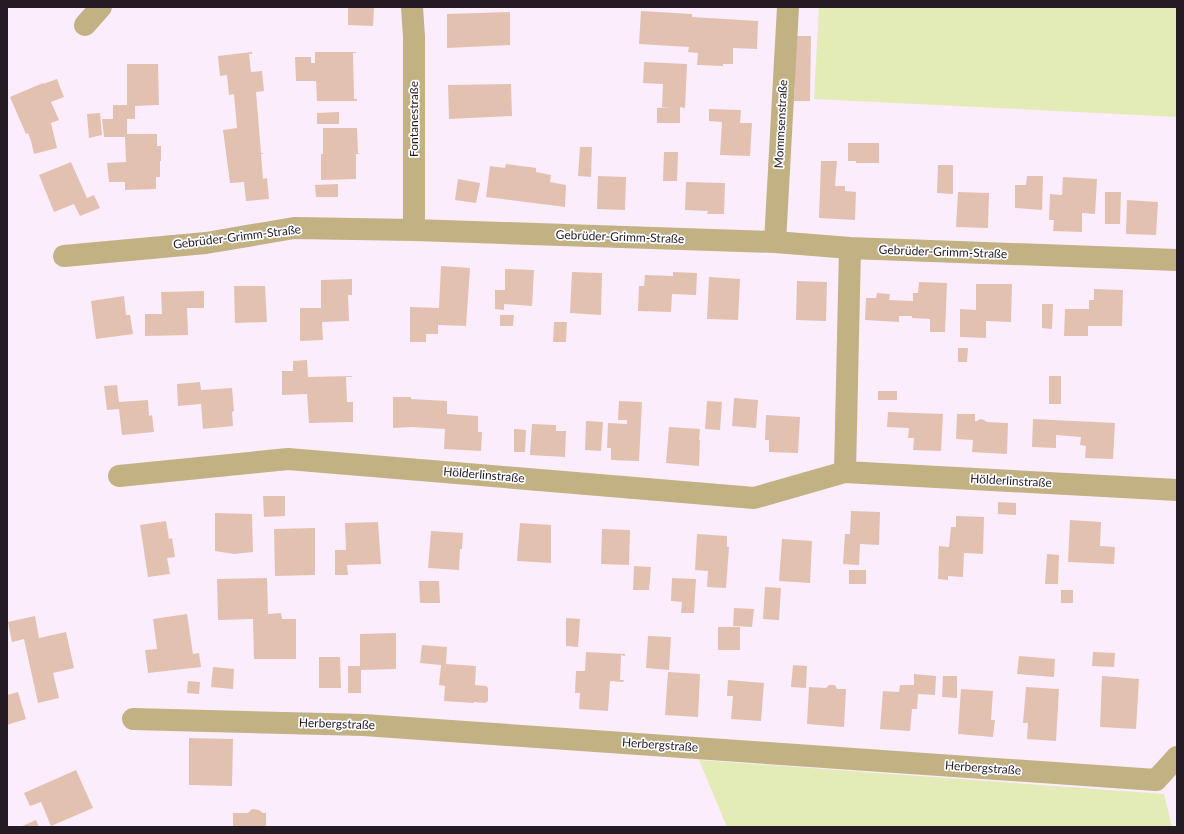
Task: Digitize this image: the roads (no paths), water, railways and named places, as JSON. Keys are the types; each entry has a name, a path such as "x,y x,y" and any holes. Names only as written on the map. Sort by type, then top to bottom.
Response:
{"street":[{"path":"85,25 101,7"},
{"name":"Fontanestraße","path":"412,7 414,45 414,230"},
{"name":"Mommsenstraße","path":"775,242 788,7"},
{"name":"Gebrüder-Grimm-Straße","path":"64,256 206,243 294,228 414,230 775,242 850,248 1177,260"},
{"path":"846,472 850,248"},
{"name":"Hölderlinstraße","path":"119,476 288,459 754,498 846,472 1177,490"},
{"name":"Herbergstraße","path":"133,719 364,725 1156,780 1177,757"}]}
